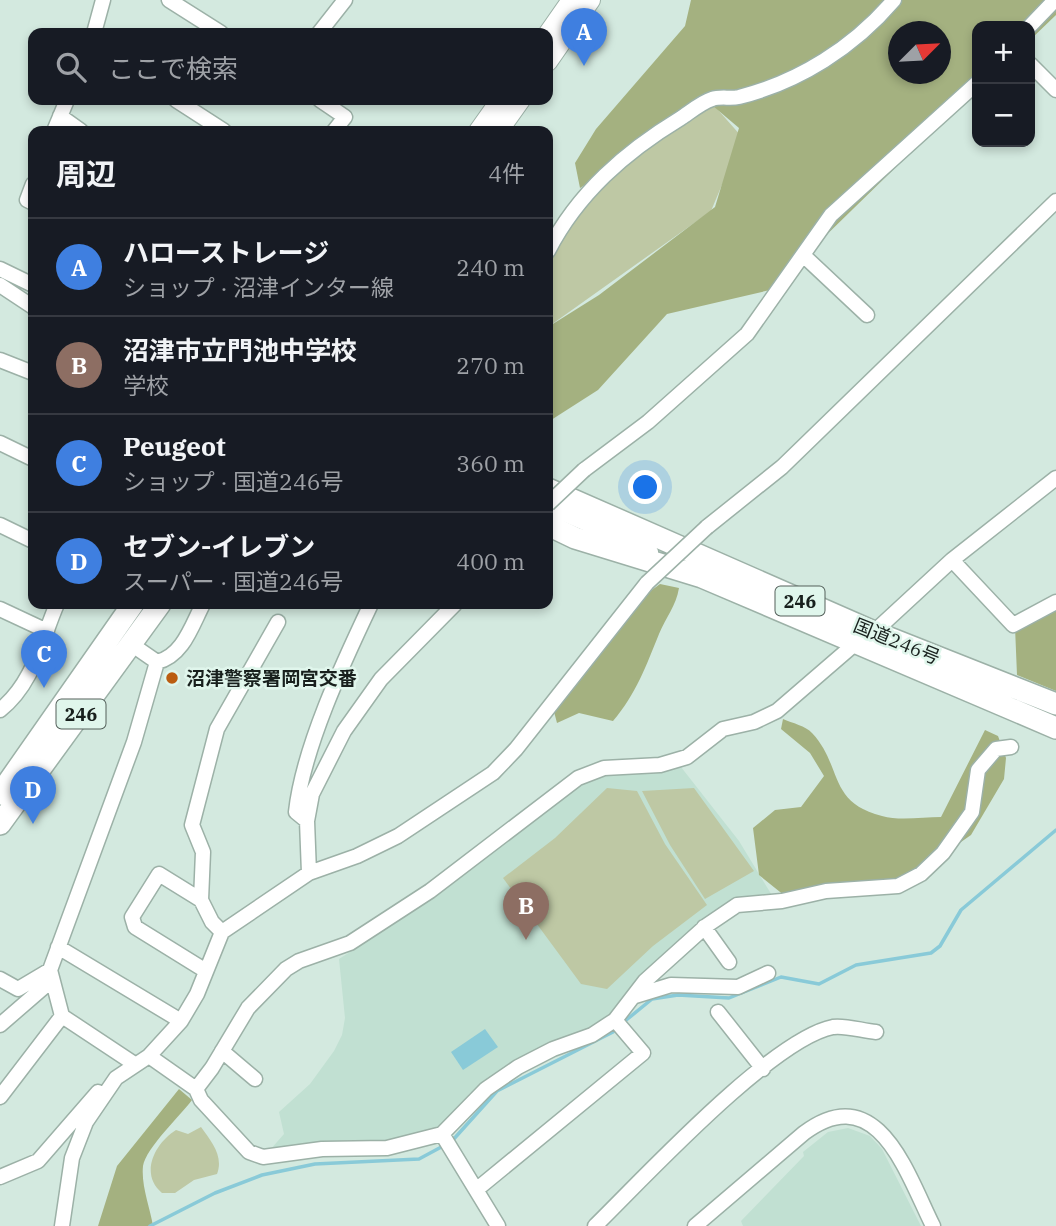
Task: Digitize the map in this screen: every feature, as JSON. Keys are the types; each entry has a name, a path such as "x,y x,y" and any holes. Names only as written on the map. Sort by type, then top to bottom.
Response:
{"highway":[{"name":"国道246号","path":"553,491 700,556 1056,728"},
{"name":"国道246号","path":"553,527 575,538 702,577 1056,704"},
{"name":"246","path":"0,794 130,609"},
{"name":"246","path":"0,824 157,609"}],"main road":[{"path":"551,28 571,0"},
{"path":"553,55 591,0"},
{"path":"482,126 496,105"},
{"path":"503,126 517,105"}],"street":[{"path":"95,28 103,0"},
{"path":"169,0 213,28"},
{"path":"323,28 345,0"},
{"path":"553,241 560,228 597,180 650,137 712,99 738,97 816,67 876,21 894,0"},
{"path":"1035,21 1055,0"},
{"path":"1035,69 1056,90"},
{"path":"553,500 584,470 648,422 747,334 831,215 976,84"},
{"path":"56,126 65,105"},
{"path":"184,105 216,126"},
{"path":"327,105 345,117 338,126"},
{"path":"60,116 74,126"},
{"path":"61,1226 72,1158 86,1122 109,1087 133,1063 149,1056 181,1021 222,932 309,873 357,856 398,836 492,773 516,749 647,583 707,527 782,467 1056,201"},
{"path":"803,255 867,315"},
{"path":"0,268 28,276"},
{"path":"0,268 28,282"},
{"path":"0,284 28,295"},
{"path":"0,284 28,304"},
{"path":"0,360 28,371"},
{"path":"0,443 28,457"},
{"path":"196,1089 248,1008 286,969 299,961 351,943 430,891 556,792 578,778 604,768 660,765 687,757 723,729 754,722 777,710 952,560 1056,478"},
{"path":"553,507 700,556"},
{"path":"553,507 702,577"},
{"path":"0,525 28,539"},
{"path":"952,560 1013,625 1056,602"},
{"path":"0,609 47,631"},
{"path":"1,709 37,662 55,609"},
{"path":"131,644 157,662 166,660 183,644 200,609"},
{"path":"307,821 296,812 299,787 339,672 369,609"},
{"path":"309,873 307,821 312,794 344,731 381,679 450,609"},
{"path":"222,932 212,922 201,900 203,852 192,825 217,729 278,622"},
{"path":"133,1063 62,1016 51,974 58,947 134,742 157,662"},
{"path":"149,1056 196,1089 201,1100 248,1152 263,1157 321,1149 387,1147 442,1135 486,1089 518,1067 553,1049 592,1035 615,1020 645,981 704,927 737,905 782,901 825,891 898,886 921,874 943,853 972,812 978,770 996,749 1011,747"},
{"path":"201,900 159,874 132,917 135,927 206,971"},
{"path":"704,927 729,962"},
{"path":"58,947 181,1021"},
{"path":"635,996 671,985 738,987 768,973"},
{"path":"0,979 18,989 51,974"},
{"path":"0,1025 51,974"},
{"path":"718,1012 763,1069"},
{"path":"0,1097 62,1016"},
{"path":"476,1190 643,1053 615,1020"},
{"path":"595,1226 708,1116 796,1043 834,1027 876,1032"},
{"path":"222,1051 255,1079"},
{"path":"0,1177 38,1161 94,1094 109,1087"},
{"path":"695,1226 804,1133 818,1123 842,1116 859,1118 883,1134 933,1226"},
{"path":"442,1135 498,1226"}],"shaded area":[{"path":"711,102 742,137 711,211 553,323 553,239 597,180"},
{"path":"681,767 739,841 773,897 736,901 608,1018 592,1028 553,1041 512,1063 470,1093 442,1127 394,1140 349,1140 270,1150 284,1134 279,1112 310,1084 342,1035 345,1018 339,959 431,900 566,791 588,779 611,772 658,773"},
{"path":"607,788 637,791 665,844 707,905 653,946 607,989 581,984 503,878 555,838"},
{"path":"694,788 754,871 705,899 670,845 642,791"},
{"path":"201,1127 218,1155 217,1174 194,1180 175,1193 162,1193 152,1177 152,1159 156,1151 176,1130 188,1134"},
{"path":"848,1128 870,1136 882,1149 921,1226 743,1226 741,1221 804,1156 803,1152 828,1132"}],"green space":[{"path":"691,0 1056,0 1056,15 1035,35 1035,21 972,21 972,93 770,290 667,314 598,390 553,419 553,324 599,295 715,207 739,128 713,106 580,188 575,163 596,129 685,26"},
{"path":"660,584 679,588 678,594 640,679 621,711 613,721 579,713 557,723 552,704 637,601"},
{"path":"1056,603 1056,691 1017,675 1015,627"},
{"path":"783,719 812,733 822,745 838,782 852,802 864,810 882,816 903,819 941,817 985,730 998,736 1006,758 1004,779 971,835 898,886 785,896 759,875 753,828 775,810 801,807 824,776 810,753 781,729"},
{"path":"179,1089 192,1100 150,1150 143,1166 144,1189 153,1226 98,1226 117,1166"}],"water":[{"path":"485,1029 498,1047 463,1070 451,1052"}],"waterway":[{"path":"625,1021 652,999 678,995 729,998 781,977 819,984 856,965 931,953 940,946 961,910 1056,830"},
{"path":"452,1141 497,1091 613,1032"},
{"path":"150,1226 215,1193 262,1175 315,1164 419,1159 445,1145"}],"place":[{"name":"ハローストレージ","path":"584,66"},
{"name":"沼津警察署岡宮交番","path":"172,678"},
{"name":"Peugeot","path":"44,688"},
{"name":"セブン-イレブン","path":"33,824"},
{"name":"沼津市立門池中学校","path":"526,940"}]}
